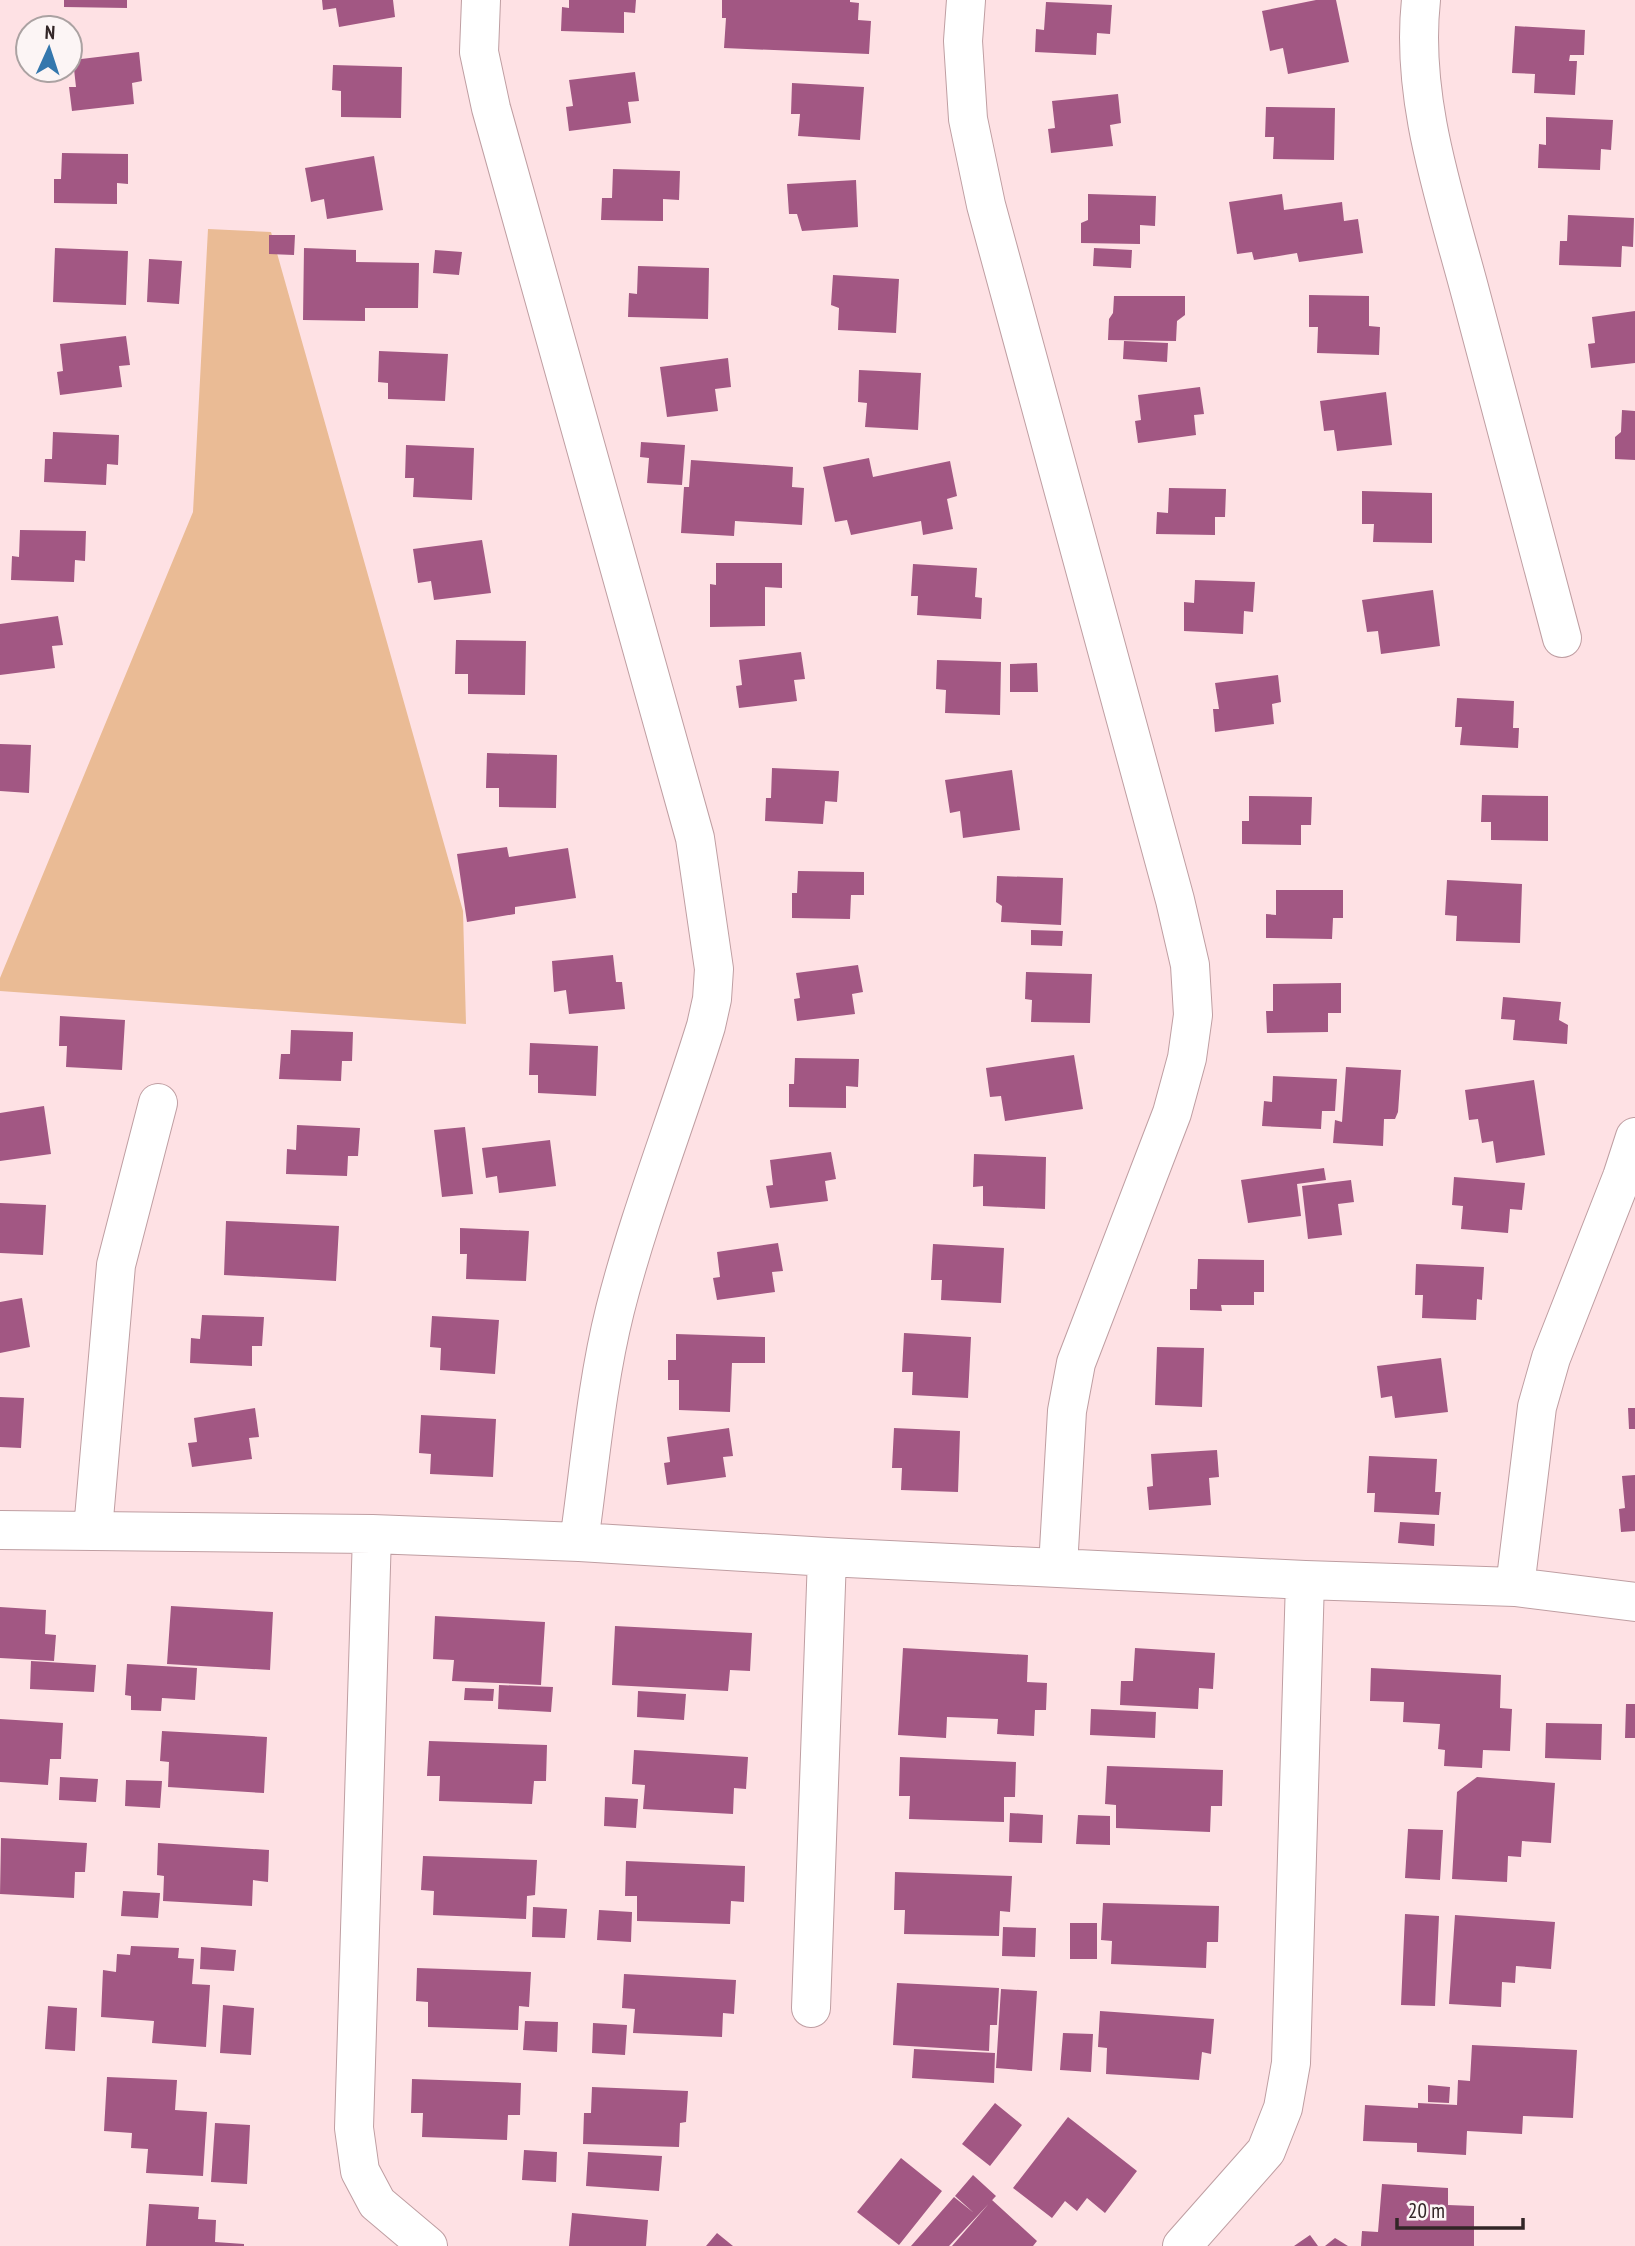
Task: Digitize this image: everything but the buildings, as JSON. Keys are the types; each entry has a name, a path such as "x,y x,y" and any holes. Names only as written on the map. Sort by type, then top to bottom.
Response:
{"street":[{"path":"481,0 479,52 491,108 695,838 714,969 712,999 706,1026 636,1238 615,1312 601,1386 579,1542"},
{"path":"966,0 963,41 968,119 986,205 1191,965 1193,1015 1187,1058 1172,1113 1076,1363 1068,1412 1058,1567"},
{"path":"1421,0 1419,21 1423,104 1438,170 1562,638"},
{"path":"93,1531 116,1265 158,1103"},
{"path":"1515,1587 1537,1407 1551,1358 1635,1137"},
{"path":"0,1530 372,1534 579,1542 1305,1580 1515,1587 1635,1602"},
{"path":"372,1534 354,2128 360,2171 377,2203 428,2246"},
{"path":"811,2008 827,1557"},
{"path":"1182,2246 1266,2151 1283,2108 1291,2063 1305,1580"}],"shaded area":[{"path":"208,229 271,232 463,911 466,1024 0,991 0,978 193,512"}]}
